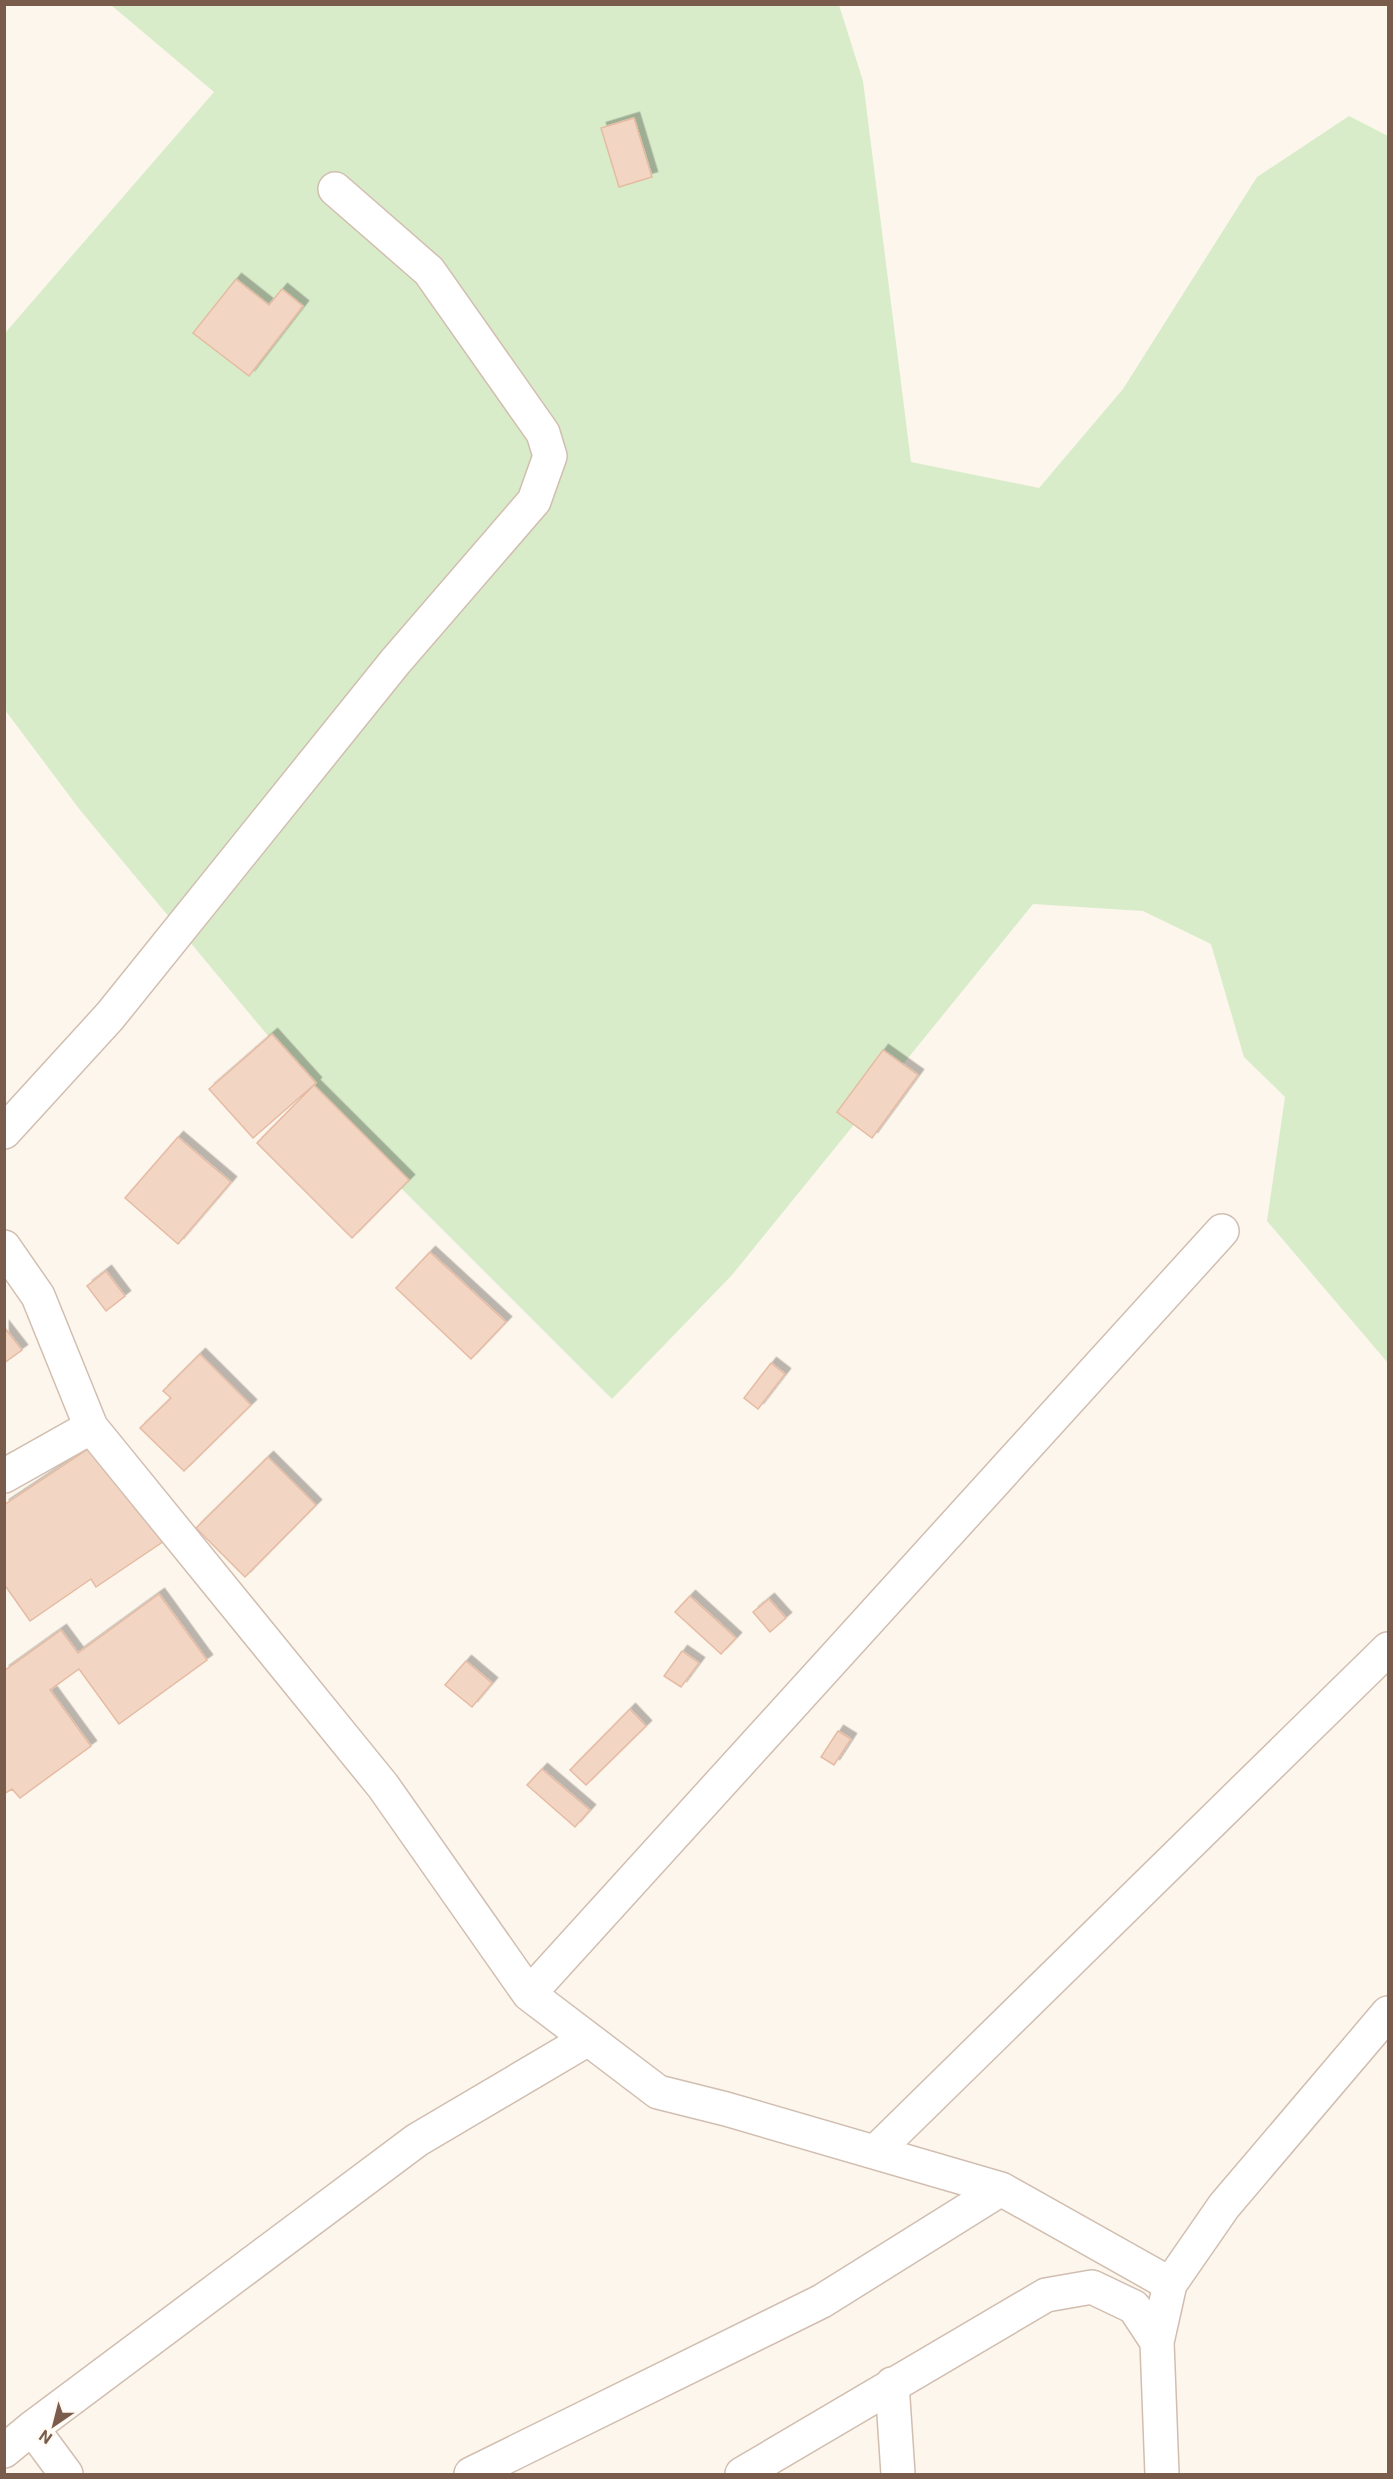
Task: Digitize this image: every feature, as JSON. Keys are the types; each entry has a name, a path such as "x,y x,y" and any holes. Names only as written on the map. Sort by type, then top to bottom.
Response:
{"street":[{"path":"4,1132 110,1016 395,662 534,501 550,456 543,433 429,271 335,189"},
{"path":"529,1994 1222,1231"},
{"path":"4,1247 38,1296 91,1427 383,1786 529,1994 658,2092 726,2109 1001,2189 1170,2284"},
{"path":"4,1476 91,1427"},
{"path":"875,2152 1389,1649"},
{"path":"1162,2475 1157,2342 1170,2284 1224,2206 1389,2013"},
{"path":"4,2451 417,2140 588,2039"},
{"path":"471,2475 822,2301 1001,2189"},
{"path":"742,2475 892,2384 1046,2295 1092,2287 1134,2307 1157,2342"},
{"path":"892,2384 898,2475"},
{"path":"32,2428 66,2475"}],"green space":[{"path":"111,5 839,5 863,81 911,462 1039,488 1123,389 1257,177 1349,116 1388,136 1388,1363 1267,1221 1285,1097 1244,1057 1211,944 1143,911 1033,904 732,1275 612,1399 363,1150 80,810 5,710 5,333 214,92"}],"building":[{"path":"634,118 652,177 619,187 601,128"},
{"path":"236,279 269,305 282,289 303,306 249,376 193,333"},
{"path":"272,1034 316,1083 253,1138 209,1089"},
{"path":"883,1050 918,1075 872,1138 837,1112"},
{"path":"314,1085 409,1180 352,1238 257,1143"},
{"path":"178,1137 231,1182 178,1244 125,1198"},
{"path":"430,1252 506,1322 471,1359 396,1288"},
{"path":"106,1271 125,1296 106,1311 87,1286"},
{"path":"4,1327 22,1350 4,1363"},
{"path":"200,1354 251,1405 184,1471 140,1428 171,1398 163,1391"},
{"path":"771,1363 785,1374 758,1409 744,1398"},
{"path":"97,1443 164,1541 96,1587 91,1579 30,1621 4,1584 4,1505"},
{"path":"268,1457 316,1505 245,1577 196,1528"},
{"path":"159,1594 207,1660 119,1724 79,1669 50,1690 91,1746 20,1798 12,1789 4,1794 4,1671 61,1630 78,1653"},
{"path":"690,1596 736,1638 721,1654 675,1612"},
{"path":"769,1599 786,1618 770,1632 753,1612"},
{"path":"682,1651 699,1663 681,1687 664,1676"},
{"path":"466,1661 492,1683 472,1707 445,1685"},
{"path":"630,1709 646,1726 586,1785 570,1770"},
{"path":"838,1731 851,1739 834,1765 821,1757"},
{"path":"542,1769 590,1810 575,1827 527,1785"}]}
